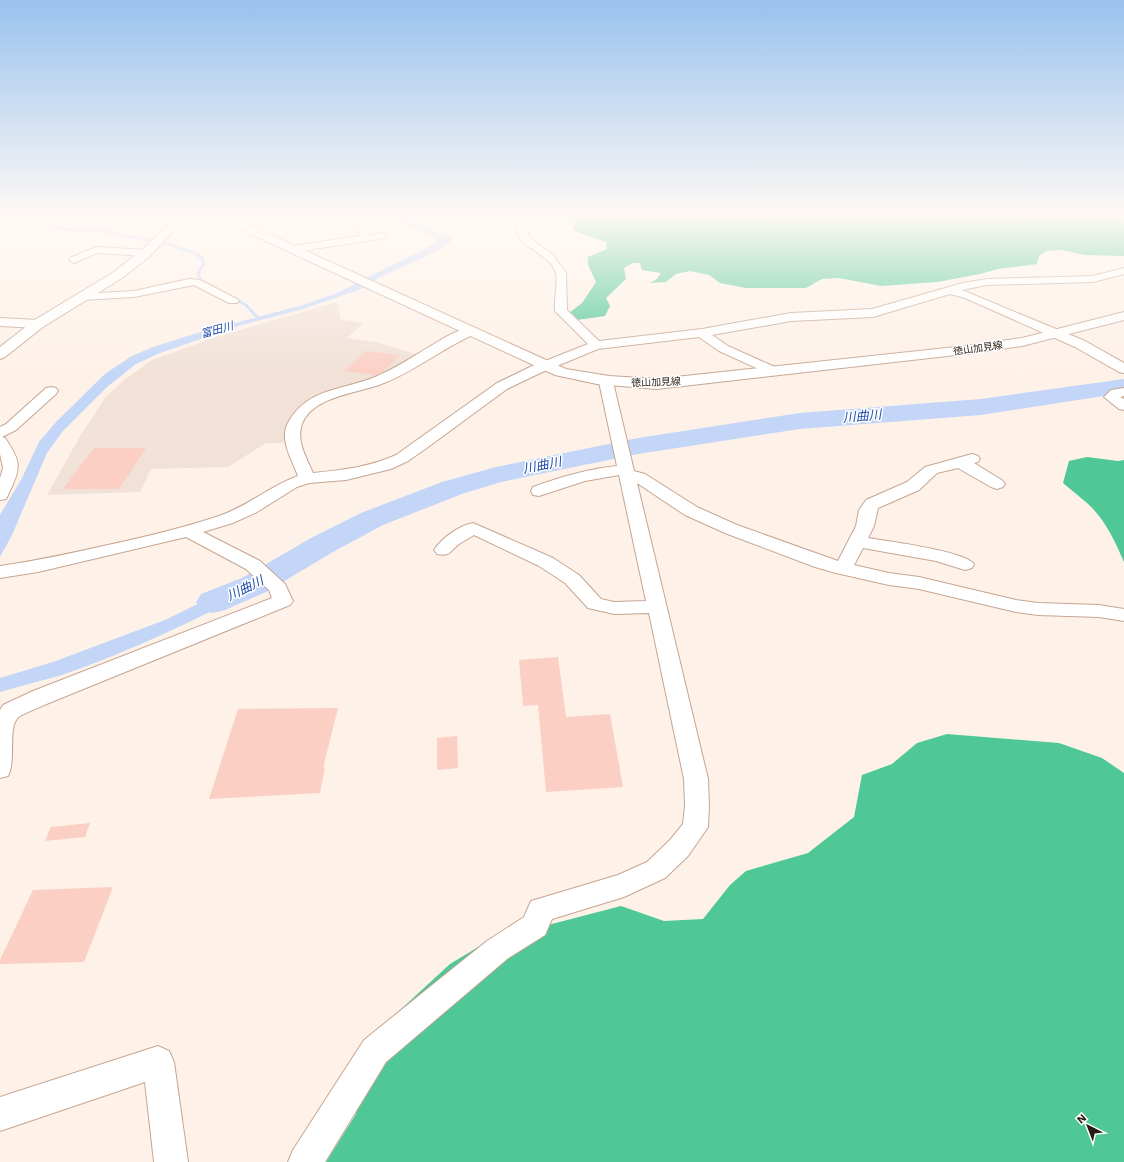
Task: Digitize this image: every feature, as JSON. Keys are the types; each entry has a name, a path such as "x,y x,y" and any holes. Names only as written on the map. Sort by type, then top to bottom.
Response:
{"street":[{"path":"0,354 38,324 125,269"},
{"name":"徳山加見線","path":"337,269 546,365 574,376 606,382 657,384 965,350 1022,342 1124,316"},
{"path":"558,269 561,273 560,303 562,311 596,345"},
{"path":"1,572 38,566 152,541 192,530 227,519 251,508 290,484 307,478 346,475 385,466 402,458 502,386 546,365 596,345 702,332 791,317 873,313 967,285 987,282 1093,279 1124,271"},
{"path":"83,297 134,294 189,282 196,282 233,301"},
{"path":"950,290 969,296 1058,334 1086,347 1124,369"},
{"path":"0,322 38,324"},
{"path":"307,478 292,443 294,425 298,418 316,402 326,396 350,390 382,379 424,354 471,331"},
{"path":"702,332 717,346 772,371"},
{"path":"305,1162 375,1051 497,950 535,926 541,910 624,885 656,870 679,848 695,827 697,806 696,779 606,382"},
{"path":"0,433 11,426 51,391"},
{"path":"1124,392 1116,393 1111,397 1124,406"},
{"path":"0,441 11,460 12,469 0,495"},
{"path":"843,569 858,542 865,526 868,510 872,504 913,486 931,470 966,460 997,484"},
{"path":"539,491 557,484 625,467 669,498 731,529 822,564 889,580 919,583 1016,606 1038,609 1099,611 1124,615"},
{"path":"443,550 452,541 473,528 546,562 572,579 595,604 614,608 656,607"},
{"path":"0,769 2,724 11,711 41,697 283,601 278,588 253,565 194,535 192,530"},
{"path":"858,542 939,556 965,564"},
{"path":"0,1114 158,1062 171,1162"}],"shaded area":[{"path":"337,302 341,320 363,323 347,338 376,342 419,355 379,378 315,397 287,439 282,443 266,443 228,467 151,469 140,492 47,495 79,438 105,398 124,380 152,360 213,338"}],"green space":[{"path":"590,269 624,269 626,279 606,298 610,306 605,316 577,320 569,313 582,303 596,282"},
{"path":"997,269 937,282 881,286 839,278 822,279 806,288 746,288 720,283 709,275 690,271 676,274 666,282 650,283 657,279 661,273 642,270"},
{"path":"1087,457 1118,461 1124,460 1124,562 1113,538 1099,516 1087,503 1063,483 1069,461"},
{"path":"947,734 1059,743 1102,758 1124,773 1124,1162 326,1162 356,1114 362,1056 399,1011 450,964 513,926 548,925 621,906 664,921 703,919 730,885 746,871 808,853 854,817 862,775 892,764 917,743"}],"water":[{"name":"富田川","path":"384,269 397,269 380,277 359,290 303,309 238,326 160,353 136,364 107,387 63,431 47,453 12,535 0,557 0,515 22,478 39,442 57,421 106,373 132,356 153,347 194,334 303,305 337,293"},
{"path":"249,579 256,588 161,635 62,675 0,692 0,678 53,662 165,620"}],"building":[{"path":"366,351 400,355 383,372 375,375 344,371"},
{"path":"94,448 146,448 119,489 63,489"},
{"path":"558,657 566,717 610,714 623,787 546,792 538,705 523,706 519,660"},
{"path":"338,708 323,768 325,767 320,793 209,799 238,709"},
{"path":"457,736 458,768 437,770 437,738"},
{"path":"90,823 85,837 45,841 51,827"},
{"path":"113,887 84,962 0,964 0,960 33,890"}],"waterway":[{"path":"201,269 198,273 200,280 246,305 259,319"},
{"name":"川曲川","path":"213,602 254,585 322,545 372,519 452,488 496,475 638,446 800,421 981,407 1124,386"}]}
